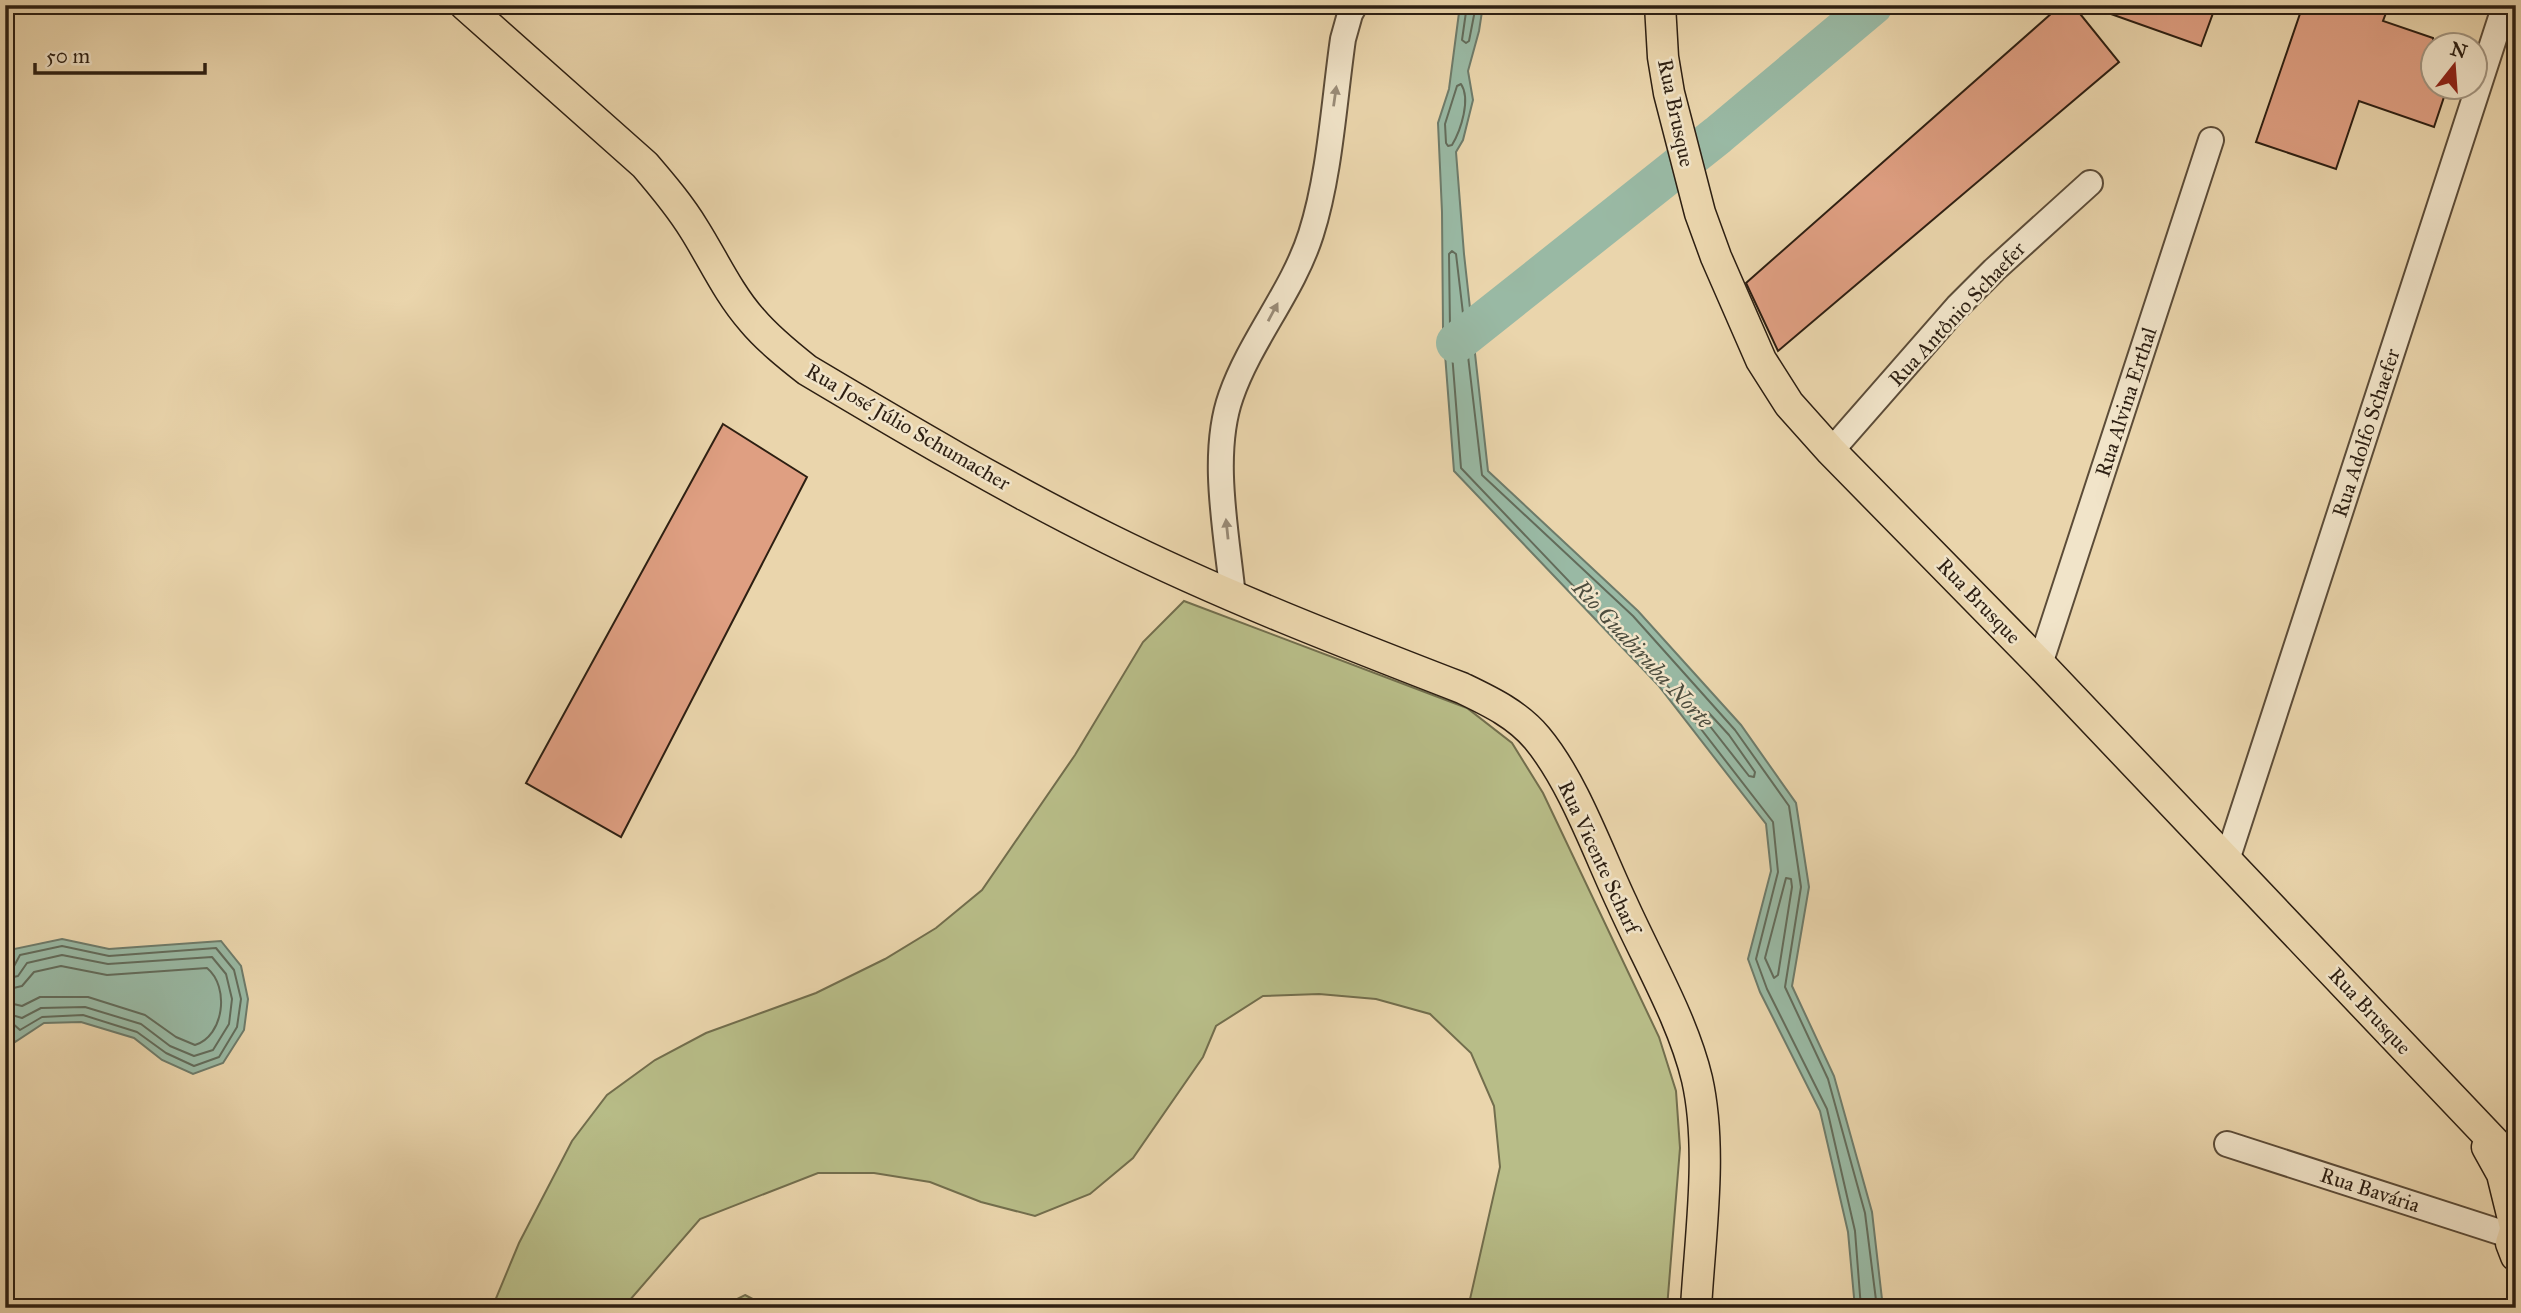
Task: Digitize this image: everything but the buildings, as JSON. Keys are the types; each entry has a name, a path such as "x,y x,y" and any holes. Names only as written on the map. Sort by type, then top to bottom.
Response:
{"main road":[{"name":"Rua José Júlio Schumacher","path":"465,5 645,165 686,216 733,295 751,319 777,346 807,370 1037,502 1233,597"},
{"name":"Rua Brusque","path":"1660,5 1664,57 1678,130 1700,214 1760,360 1789,404 2516,1165"},
{"name":"Rua Vicente Scharf","path":"1233,597 1490,701 1536,737 1553,762 1568,787 1674,1016 1697,1079 1703,1128 1703,1179 1696,1308"},
{"name":"Rua Brusque","path":"2459,1106 2502,1174 2515,1236"}],"street":[{"path":"1233,597 1222,482 1223,437 1230,398 1311,236 1320,202 1343,39 1355,5"},
{"name":"Rua Adolfo Schaefer","path":"2227,860 2505,5"},
{"name":"Rua Alvina Erthal","path":"2040,664 2211,139"},
{"name":"Rua Antônio Schaefer","path":"1831,451 1958,306 2004,260 2090,183"},
{"name":"Rua Bavária","path":"2227,1144 2515,1236"}],"green space":[{"path":"1184,601 1467,708 1512,743 1543,793 1659,1037 1676,1091 1680,1148 1667,1308 1468,1308 1500,1167 1494,1106 1471,1053 1430,1014 1376,999 1319,994 1263,996 1216,1026 1203,1057 1133,1158 1090,1194 1035,1216 981,1202 930,1182 874,1173 818,1173 700,1219 623,1308 492,1308 519,1243 572,1141 607,1095 655,1060 706,1033 816,993 885,959 936,928 982,890 1075,755 1143,642"},
{"path":"745,1295 770,1308 719,1308"}],"water":[{"name":"Rio Guabiruba Norte","path":"1460,5 1483,5 1468,71 1473,100 1463,140 1456,152 1464,254 1488,471 1638,611 1741,725 1796,803 1809,887 1792,986 1834,1076 1872,1212 1883,1308 1855,1308 1848,1232 1820,1111 1760,992 1748,959 1771,871 1766,824 1658,685 1454,471 1443,328 1438,123 1449,89"},
{"path":"62,939 109,949 221,941 241,966 248,999 244,1030 223,1063 193,1074 162,1060 134,1038 81,1022 44,1023 15,1042 5,1023 5,972 14,949"}],"waterway":[{"path":"1456,343 1718,135 1873,5"}]}
